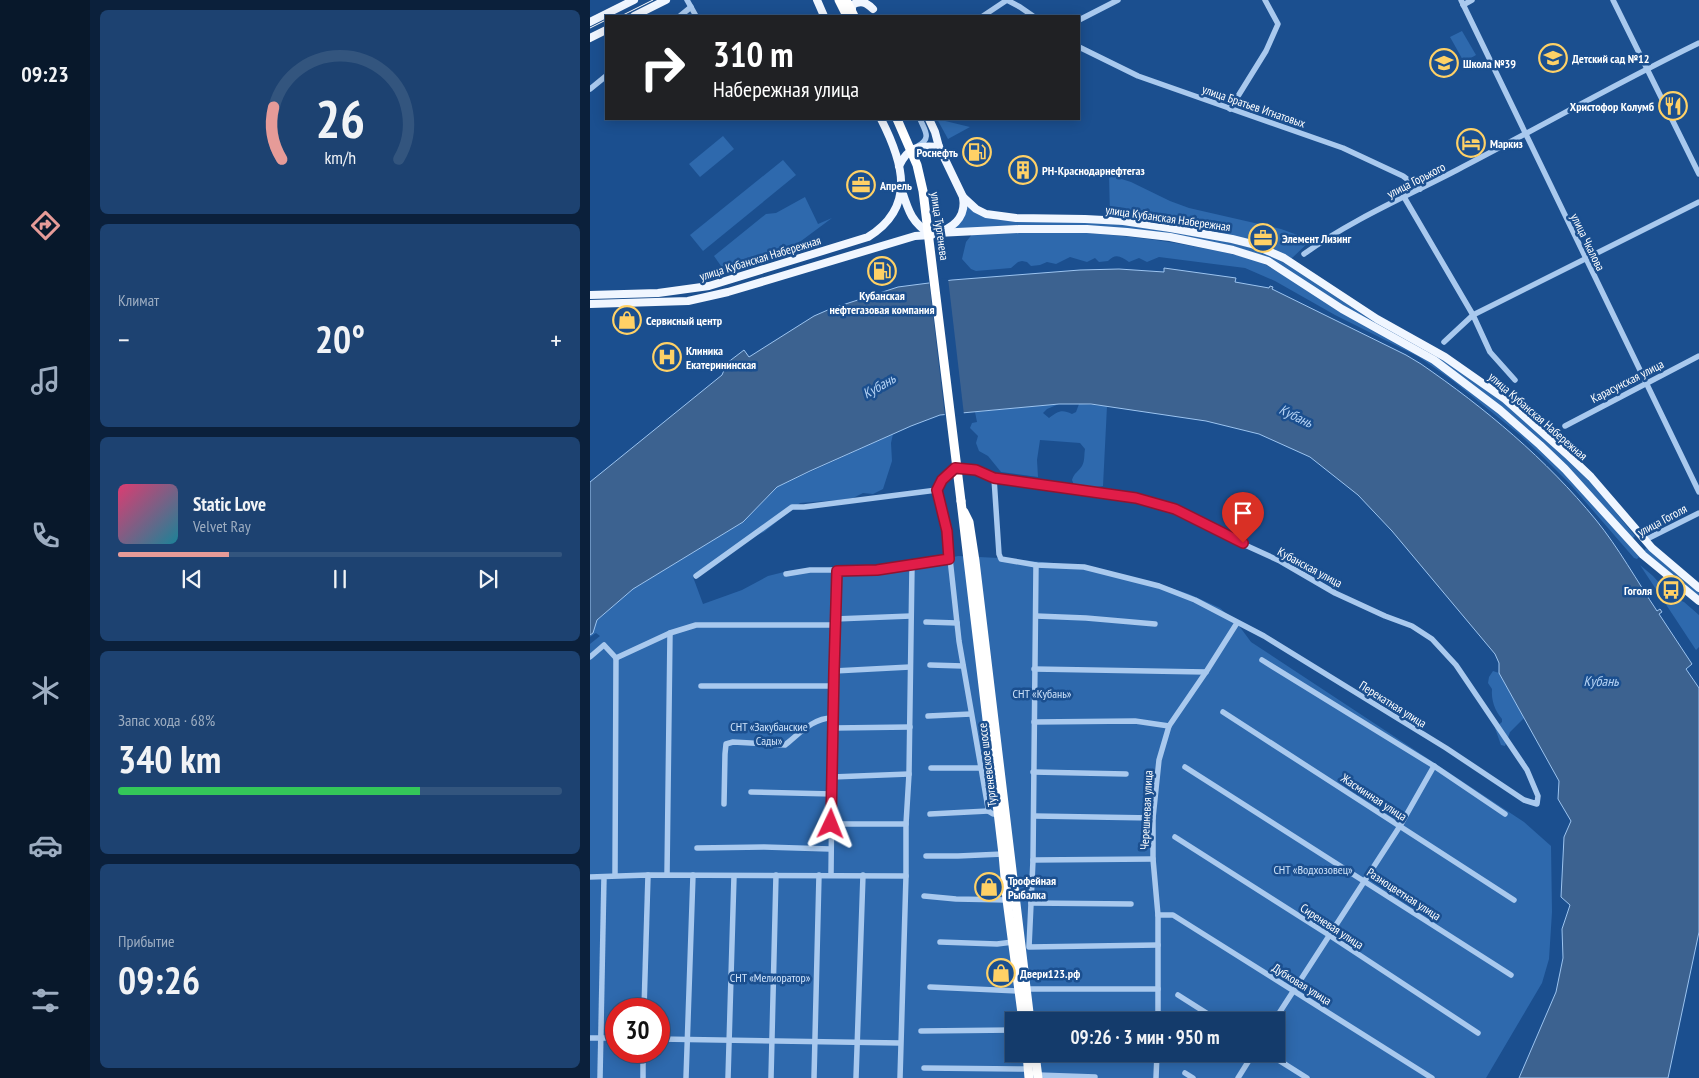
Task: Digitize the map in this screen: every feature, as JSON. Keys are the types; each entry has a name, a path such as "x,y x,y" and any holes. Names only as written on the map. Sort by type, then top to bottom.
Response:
{"highway":[{"path":"839,0 850,15"},
{"path":"846,0 851,15"},
{"name":"улица Тургенева","path":"896,120 917,165 923,191 942,341"},
{"name":"Тургеневское шоссе","path":"942,341 993,812 1003,824 1003,854 1007,900 1021,944"},
{"name":"Тургеневское шоссе","path":"961,504 970,522 1003,824 1021,944 1023,1012"},
{"name":"Тургеневское шоссе","path":"1024,990 1028,1012"},
{"path":"1030,1062 1034,1075"},
{"path":"1034,1075 1035,1062"}],"main road":[{"path":"590,22 634,0"},
{"path":"636,15 666,0"},
{"path":"868,0 875,13"},
{"path":"818,1 824,15"},
{"path":"851,15 852,5 860,1 864,1 875,13"},
{"path":"590,38 605,30"},
{"name":"улица Кубанская Набережная","path":"929,120 939,147 963,197 976,209 986,214 998,217 1085,218 1160,226 1252,244 1284,258 1377,319 1445,357 1505,399 1569,456 1591,478 1645,540 1665,560 1699,588"},
{"name":"улица Кубанская Набережная","path":"590,295 658,293 710,286 868,237 889,221 902,191 899,166 883,121"},
{"path":"899,166 906,154 914,149 929,146 939,147"},
{"path":"902,191 912,219 920,228 934,234 949,228 961,216 965,206 963,197"},
{"name":"улица Кубанская Набережная","path":"590,304 688,301 728,292 915,236 934,234 1019,229 1087,229 1170,237 1233,250 1268,261 1342,309 1434,360 1500,410 1540,444 1643,555 1699,601"},
{"name":"улица Гоголя","path":"1635,547 1645,540"}],"street":[{"path":"687,0 695,15"},
{"path":"984,15 1007,0 1032,15"},
{"path":"1080,19 1118,0"},
{"path":"1230,109 1266,51 1278,24 1265,0"},
{"path":"1462,2 1472,0"},
{"path":"1613,0 1699,174"},
{"name":"улица Чкалова","path":"1462,2 1524,134 1699,492"},
{"path":"681,15 691,7"},
{"name":"улица Горького","path":"1304,254 1322,241 1404,197 1646,69 1699,44"},
{"name":"улица Братьев Игнатовых","path":"1080,47 1138,76 1343,148 1403,176 1420,189"},
{"path":"590,89 605,77"},
{"path":"914,149 922,144 927,137 920,120"},
{"path":"1404,197 1474,315 1490,352 1515,380"},
{"path":"1444,342 1474,315 1699,202"},
{"name":"Карасунская улица","path":"1565,426 1699,356"},
{"name":"Кубанская улица","path":"937,490 942,480 955,468 976,470 994,478 1136,498 1175,509 1223,535 1280,561 1336,593 1385,616 1412,626 1432,639 1456,665 1526,770 1538,796 1537,804"},
{"name":"Перекатная улица","path":"994,478 999,554 1001,559 1036,565 1084,568 1159,586 1194,600 1264,636 1446,748 1524,800 1537,804"},
{"path":"696,576 792,507 937,490 947,531 963,666 981,768 993,812 930,814"},
{"name":"улица Гоголя","path":"1645,540 1699,513"},
{"path":"786,574 810,570 837,573 877,570 949,559"},
{"path":"1021,944 1030,918 1033,860 1036,565"},
{"path":"900,1078 906,824 909,774 912,566"},
{"path":"831,875 833,686 837,573"},
{"path":"616,658 670,633 696,625 835,622 911,616"},
{"path":"1036,616 1155,624"},
{"path":"926,622 957,623"},
{"name":"Черешневая улица","path":"1158,1012 1158,915 1153,859 1153,818 1162,743 1169,726 1206,672 1236,622"},
{"path":"667,875 670,633"},
{"path":"590,657 604,645 616,658 615,875"},
{"path":"1262,660 1434,766 1505,814"},
{"path":"930,665 963,666"},
{"path":"834,671 910,667"},
{"path":"1034,669 1206,672"},
{"path":"701,686 833,686"},
{"name":"Жасминная улица","path":"1223,712 1514,900"},
{"path":"928,716 972,714"},
{"path":"724,804 724,754 726,744 738,742 785,745 813,723 833,718"},
{"path":"1034,722 1135,721 1169,726"},
{"path":"834,728 910,727"},
{"path":"1280,1012 1400,826 1434,766"},
{"name":"Разноцветная улица","path":"1184,767 1511,975"},
{"path":"931,768 981,768"},
{"path":"1033,772 1126,774"},
{"path":"832,776 909,774"},
{"path":"751,792 832,794"},
{"path":"1034,816 1153,818"},
{"path":"831,824 906,824"},
{"name":"Сиреневая улица","path":"1175,837 1478,1033"},
{"path":"697,848 764,847 830,849"},
{"path":"926,856 1003,854"},
{"path":"1033,860 1153,859"},
{"path":"590,877 615,875 906,876"},
{"path":"644,998 648,875"},
{"path":"686,1078 692,875"},
{"path":"771,1078 776,875"},
{"path":"814,1078 819,875"},
{"path":"856,1078 862,875"},
{"path":"728,1078 734,876"},
{"path":"600,1078 604,877"},
{"path":"924,896 956,900 1007,900"},
{"path":"1031,902 1131,904"},
{"path":"1017,913 1030,918"},
{"name":"Дубковая улица","path":"1158,915 1173,915 1432,1078"},
{"path":"940,942 1158,945"},
{"path":"930,987 1024,990 1158,990"},
{"path":"1178,995 1204,1012"},
{"path":"921,1031 1005,1030"},
{"path":"590,1038 605,1038"},
{"path":"670,1039 900,1043"},
{"path":"1156,1078 1157,1062"},
{"path":"1238,1078 1248,1062"},
{"path":"1282,1062 1307,1078"},
{"path":"643,1063 643,1078"},
{"path":"924,1068 1095,1077"},
{"path":"1185,1073 1193,1078"}],"green space":[{"path":"1462,31 1476,55 1464,62 1450,37"},
{"path":"938,120 970,127 948,139"},
{"path":"723,136 734,149 700,177 689,164"},
{"path":"783,160 796,175 703,251 690,235"},
{"path":"1109,175 1131,182 1189,208 1281,229 1311,240 1291,259 1256,241 1154,220 1110,215"},
{"path":"805,197 818,224 832,218 797,244 715,271 721,266 714,256 766,214 776,213"},
{"path":"968,204 986,217 998,220 1093,222 1132,226 1209,238 1261,250 1291,267 1365,316 1438,356 1515,411 1588,478 1635,536 1632,539 1601,504 1478,390 1264,256 1235,247 1064,226 953,229 966,211"},
{"path":"1065,232 1136,237 1183,244 1254,259 1266,265 1430,361 1464,386 1523,433 1579,487 1639,557 1637,559 1634,558 1570,484 1520,435 1452,380 1419,357 1335,315 1275,281 1245,268 1159,257 1147,262 1139,258 1129,262 1116,256 1108,261 1099,262 1095,258 1087,262 1070,257 1056,264 1047,262 1031,266 1027,262 1022,261 1011,268 976,271 971,269 962,259 966,242 973,233"},
{"path":"1059,404 1047,409 1043,413 1049,418 1060,412 1072,414 1076,412 1079,404 1107,406 1103,486 1091,488 1074,485 1072,480 1084,460 1085,449 1080,443 1040,440 1037,460 1038,477 1001,472 988,456 979,451 976,443 978,436 970,428 972,423 977,422 975,412"},
{"path":"893,434 891,443 892,461 883,489 873,494 863,493 853,498 800,503 764,532 750,538 694,574 693,577 703,604 742,590 768,576 784,572 810,569 877,569 912,566 958,556 1083,566 1162,585 1189,594 1220,608 1237,623 1251,642 1524,822 1551,846 1552,912 1549,959 1542,983 1486,1078 590,1078 590,644 600,636 596,633 590,637 590,635 597,620 633,589 743,522 777,487"},
{"path":"1646,548 1699,592 1699,598 1644,551"},
{"path":"1640,565 1672,597 1684,602 1699,615 1699,647 1696,650"},
{"path":"1493,671 1499,673 1524,718 1510,732 1505,746 1501,745 1495,728 1502,722 1502,719 1494,705 1492,689 1488,683"}],"water":[{"name":"Кубань","path":"1164,268 1236,278 1235,282 1269,288 1270,286 1273,287 1272,289 1421,364 1468,398 1536,455 1557,476 1604,530 1657,611 1660,609 1662,612 1659,614 1692,664 1686,669 1699,688 1699,932 1668,1078 1519,1078 1556,992 1563,958 1562,929 1570,905 1561,897 1564,837 1571,821 1558,799 1559,781 1499,673 1499,663 1495,654 1392,531 1358,495 1310,457 1259,434 1206,421 1091,404 1059,404 940,415 911,426 777,487 743,522 633,589 597,620 593,633 590,635 590,482 722,375 727,363 744,350 749,357 814,316 898,287 952,280 1080,270 1119,269 1164,272"}],"pier":[{"path":"948,278 964,415 945,417 929,281"}],"tram line":[{"path":"623,15 653,0"},
{"path":"590,28 605,20"}],"place":[{"name":"Детский сад №12","path":"1553,58"},
{"name":"Школа №39","path":"1444,63"},
{"name":"Христофор Колумб","path":"1673,106"},
{"name":"Маркиз","path":"1471,143"},
{"name":"Роснефть","path":"977,152"},
{"name":"РН-Краснодарнефтегаз","path":"1023,170"},
{"name":"Апрель","path":"861,185"},
{"name":"Элемент Лизинг","path":"1263,238"},
{"name":"Кубанская нефтегазовая компания","path":"882,271"},
{"name":"Сервисный центр","path":"627,320"},
{"name":"Клиника Екатерининская","path":"667,357"},
{"name":"Гоголя","path":"1671,590"},
{"name":"Трофейная Рыбалка","path":"989,887"},
{"name":"Двери123.рф","path":"1001,973"}],"route":[{"path":"831,824 837,571 877,570 949,559 947,531 937,490 942,480 955,468 976,470 994,478 1136,498 1175,509 1223,535 1243,543"}],"park label":[{"name":"СНТ «Кубань»","path":"1042,693"},
{"name":"СНТ «Закубанские Сады»","path":"769,733"},
{"name":"СНТ «Водхозовец»","path":"1313,869"},
{"name":"СНТ «Мелиоратор»","path":"770,977"}]}
